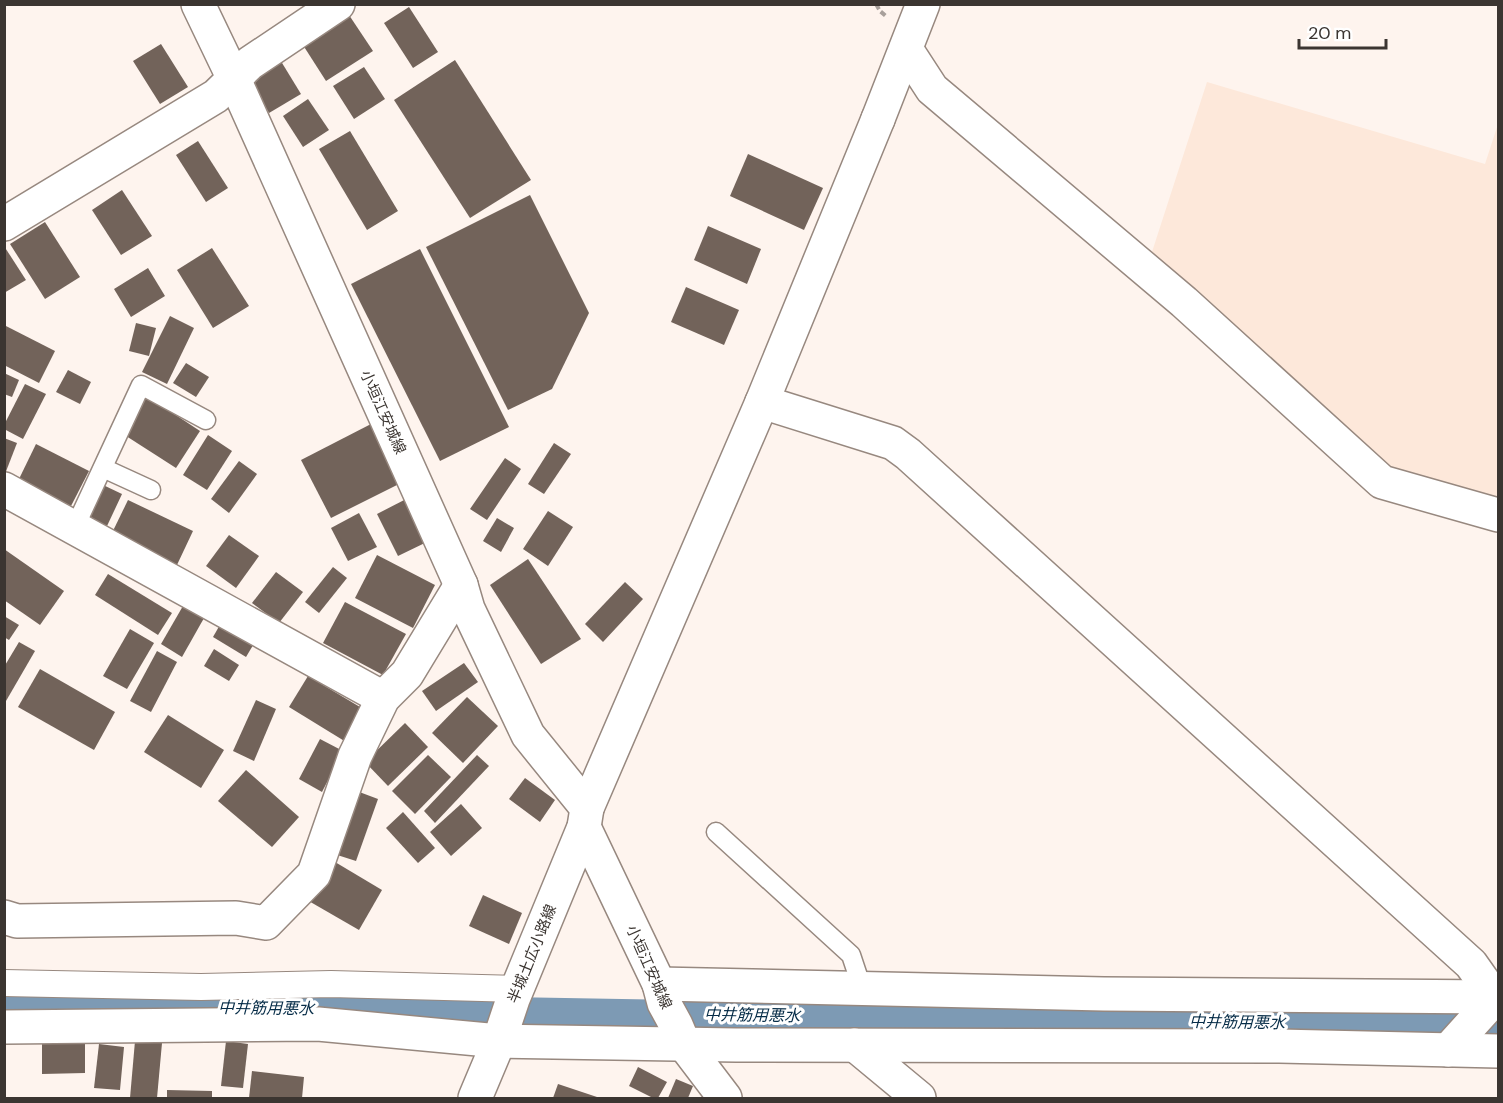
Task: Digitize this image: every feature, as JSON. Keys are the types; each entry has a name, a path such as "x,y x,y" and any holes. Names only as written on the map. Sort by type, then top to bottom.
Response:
{"street":[{"name":"小垣江安城線","path":"198,4 234,79 461,585 468,609 528,735 585,818 671,1014 725,1098"},
{"path":"4,224 216,96 250,63 338,4"},
{"name":"半城土広小路線","path":"475,1098 585,818 762,402 923,4"},
{"path":"906,49 932,89 1184,302 1382,482 1498,515"},
{"path":"762,402 893,443 908,454 1471,964 1497,998"},
{"path":"8,498 75,527 383,698"},
{"path":"4,917 17,921 236,918 266,923 314,874 356,756 383,698 407,674 461,585"},
{"path":"4,983 201,987 331,984 509,1013"},
{"path":"4,1027 318,1024 509,1013 671,1014 862,988 1104,994 1497,998"},
{"path":"1448,1050 1497,998"},
{"path":"671,1014 855,1045 1268,1046 1498,1051"},
{"path":"855,1045 919,1098"}],"lane":[{"path":"75,527 141,385 206,420"},
{"path":"103,468 151,490"},
{"path":"716,832 851,955 862,988"}],"shaded area":[{"path":"1207,82 1485,164 1498,124 1498,501 1387,470 1151,255"}],"building":[{"path":"409,7 438,52 413,68 384,23"},
{"path":"347,12 373,51 326,81 301,42"},
{"path":"161,44 188,87 160,104 133,61"},
{"path":"279,58 301,94 269,113 248,77"},
{"path":"455,60 531,180 470,218 394,100"},
{"path":"364,67 385,99 354,119 333,86"},
{"path":"308,99 329,130 303,147 283,116"},
{"path":"350,131 398,211 367,230 319,149"},
{"path":"198,141 228,188 206,202 176,155"},
{"path":"748,154 823,188 804,230 730,196"},
{"path":"122,190 152,236 121,255 92,210"},
{"path":"530,195 589,313 552,389 508,410 426,247"},
{"path":"45,222 80,277 45,299 10,244"},
{"path":"708,226 761,249 747,284 694,260"},
{"path":"4,246 26,280 4,293"},
{"path":"212,248 249,306 213,328 177,270"},
{"path":"420,249 509,427 440,461 351,284"},
{"path":"148,268 165,296 131,317 114,289"},
{"path":"686,287 739,310 724,345 671,322"},
{"path":"170,316 194,328 167,384 142,372"},
{"path":"136,323 156,328 149,356 129,351"},
{"path":"4,325 55,351 39,383 4,365"},
{"path":"186,363 209,377 196,397 173,383"},
{"path":"68,370 91,382 80,404 56,392"},
{"path":"4,373 19,380 12,397 4,394"},
{"path":"25,384 46,394 23,439 4,429 4,425"},
{"path":"147,396 200,431 176,468 123,434"},
{"path":"371,424 401,483 331,518 301,460"},
{"path":"208,435 232,451 207,490 183,475"},
{"path":"4,438 17,443 5,474 4,474"},
{"path":"554,443 571,454 544,494 528,484"},
{"path":"36,444 89,471 71,506 19,479"},
{"path":"505,458 521,469 487,520 470,509"},
{"path":"239,461 257,474 229,513 211,499"},
{"path":"101,484 122,494 107,526 86,516"},
{"path":"410,497 431,540 398,556 377,514"},
{"path":"128,500 193,531 176,567 111,535"},
{"path":"548,511 573,527 548,566 523,549"},
{"path":"359,513 377,547 348,561 331,528"},
{"path":"497,518 514,528 501,552 483,541"},
{"path":"229,535 259,556 236,588 206,566"},
{"path":"4,549 64,591 40,625 4,600"},
{"path":"377,555 435,585 413,628 355,598"},
{"path":"528,559 581,639 541,664 490,585"},
{"path":"333,567 347,578 319,613 305,602"},
{"path":"276,572 303,592 279,623 252,603"},
{"path":"108,574 172,613 158,635 95,595"},
{"path":"625,582 643,599 603,642 585,624"},
{"path":"187,599 208,611 182,657 161,644"},
{"path":"345,602 406,634 383,675 323,643"},
{"path":"4,616 19,625 9,640 4,637"},
{"path":"225,616 258,637 246,657 213,637"},
{"path":"130,629 154,643 127,689 103,676"},
{"path":"19,642 35,651 6,701 4,700 4,667"},
{"path":"214,649 239,665 229,681 204,666"},
{"path":"157,651 177,662 151,712 130,701"},
{"path":"464,663 478,682 436,711 422,691"},
{"path":"40,669 115,712 94,750 18,707"},
{"path":"308,676 365,710 346,742 289,707"},
{"path":"467,697 498,726 463,763 432,733"},
{"path":"256,700 276,709 254,761 233,751"},
{"path":"168,715 224,750 201,788 144,752"},
{"path":"405,723 428,747 388,786 365,762"},
{"path":"320,739 343,751 322,792 299,779"},
{"path":"428,755 451,777 415,814 392,791"},
{"path":"477,755 489,766 435,823 424,811"},
{"path":"246,770 299,817 272,847 218,801"},
{"path":"525,778 555,800 540,822 509,799"},
{"path":"354,790 378,799 356,861 331,853"},
{"path":"461,804 482,828 451,856 430,832"},
{"path":"403,812 435,848 418,863 386,828"},
{"path":"330,859 382,890 359,930 307,900"},
{"path":"483,895 522,913 509,944 469,926"},
{"path":"85,1039 85,1073 42,1074 42,1040"},
{"path":"135,1041 162,1043 157,1098 130,1098"},
{"path":"226,1041 248,1044 243,1088 221,1086"},
{"path":"99,1044 124,1047 120,1090 94,1088"},
{"path":"638,1067 667,1082 658,1098 653,1098 629,1086"},
{"path":"252,1071 304,1077 302,1098 249,1098"},
{"path":"676,1079 693,1086 688,1098 668,1098"},
{"path":"558,1084 600,1098 553,1098"},
{"path":"167,1090 212,1091 212,1098 167,1098"}],"waterway":[{"name":"中井筋用悪水","path":"4,1004 1012,1021 1498,1025"}]}
